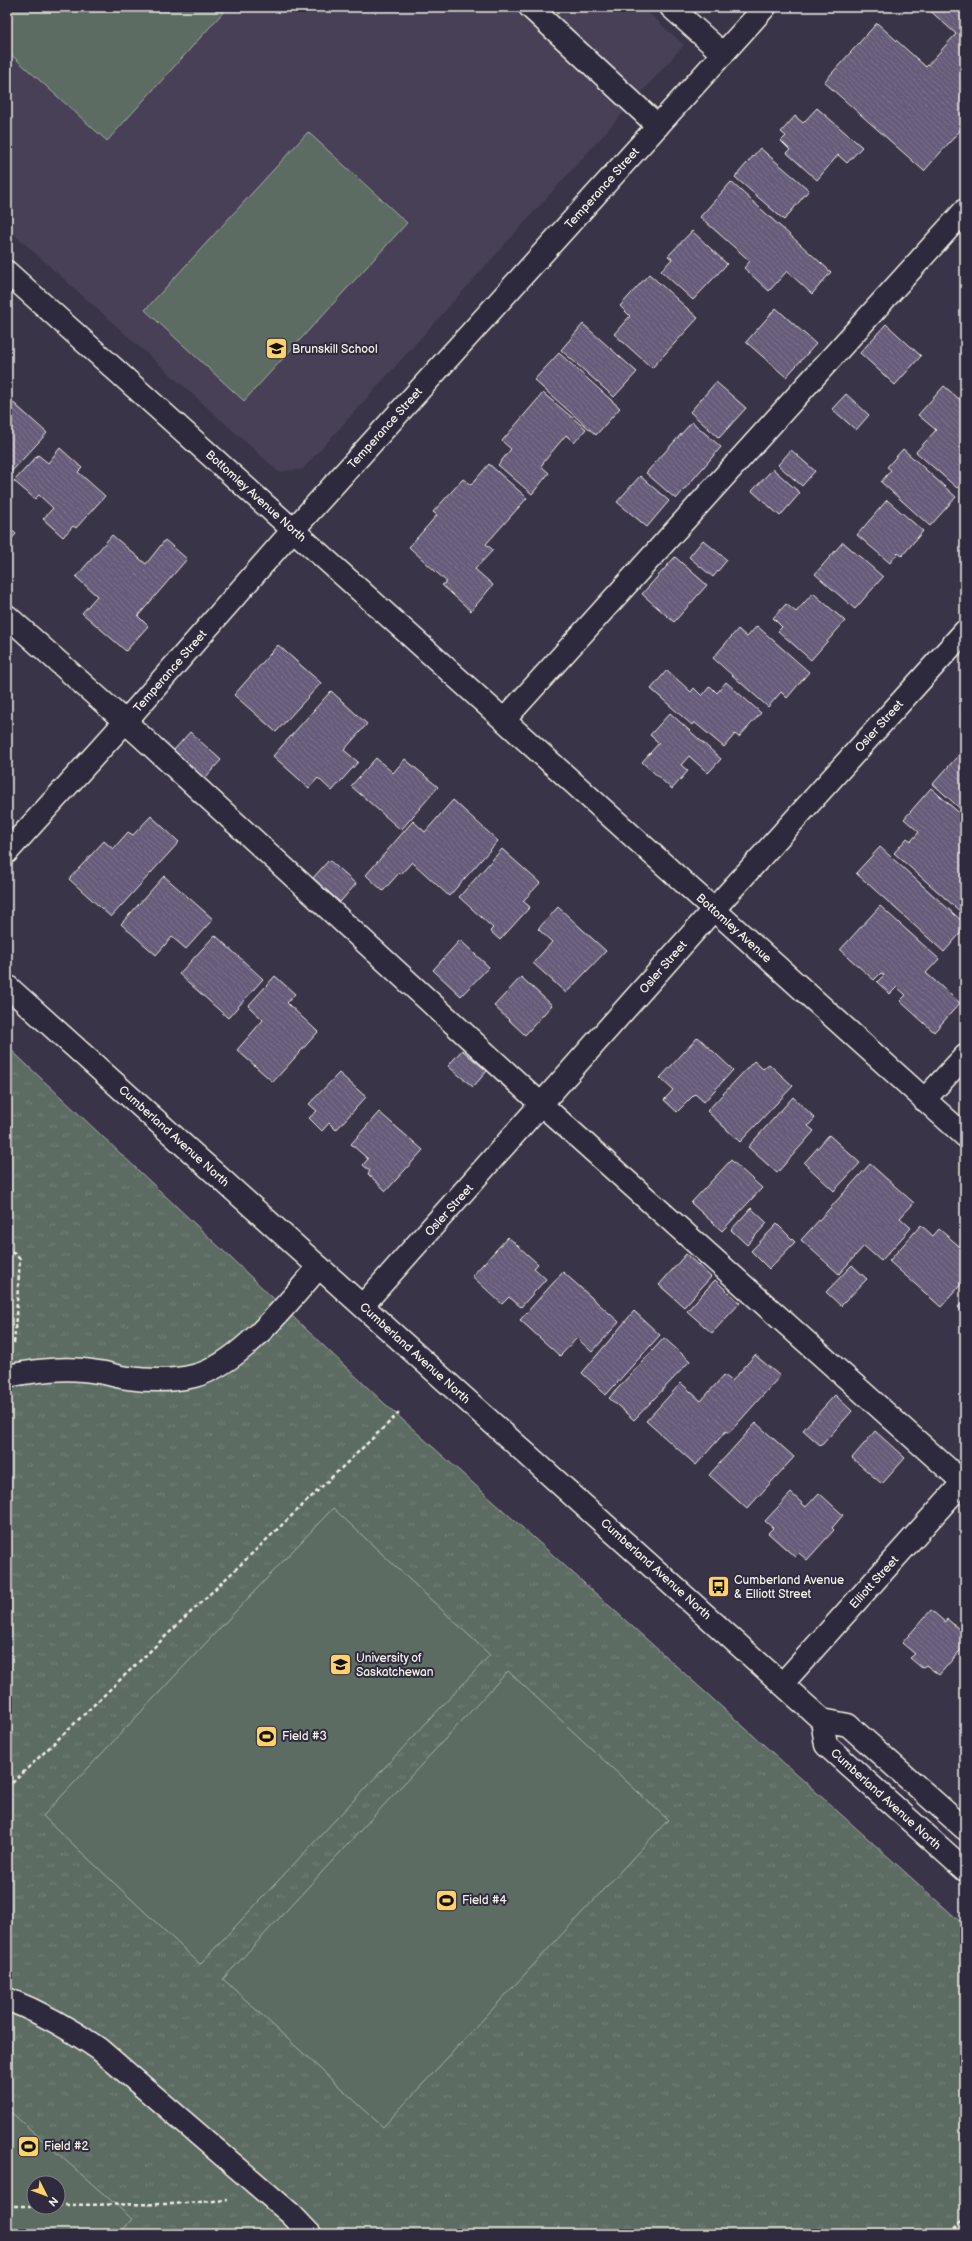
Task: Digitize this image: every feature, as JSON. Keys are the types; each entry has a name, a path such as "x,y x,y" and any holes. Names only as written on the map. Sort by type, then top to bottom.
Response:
{"street":[{"path":"530,7 658,126"},
{"path":"671,7 723,54"},
{"name":"Temperance Street","path":"7,852 125,722 293,530 765,7"},
{"path":"504,720 965,210"},
{"name":"Bottomley Avenue North","path":"7,272 504,720"},
{"path":"7,616 125,722 542,1105 964,1482"},
{"name":"Osler Street","path":"363,1305 542,1105 714,909 965,631"},
{"name":"Bottomley Avenue","path":"504,720 965,1136"},
{"name":"Cumberland Avenue North","path":"7,986 783,1683 822,1720 826,1745 965,1870"},
{"path":"924,1100 965,1056"},
{"path":"7,1376 28,1371 63,1369 97,1371 127,1378 163,1381 195,1376 228,1360 258,1334 319,1267"},
{"name":"Elliott Street","path":"783,1683 964,1482"},
{"path":"822,1720 848,1725 965,1829"},
{"path":"7,1999 37,2011 67,2027 99,2049 271,2197 310,2234"}],"path":[{"path":"7,1247 20,1259 13,1347"},
{"path":"7,1788 401,1411"},
{"path":"66,2205 172,2204 271,2197"},
{"path":"7,2206 26,2206"},
{"path":"950,2234 965,2218"}],"shaded area":[{"name":"Brunskill School","path":"7,7 642,7 684,45 303,469 279,472 7,228"}],"green space":[{"path":"7,7 228,7 107,141 7,51"},
{"path":"308,132 407,223 244,401 145,310"},
{"name":"University of Saskatchewan","path":"7,1046 384,1403 965,1926 965,2234 7,2234"},
{"name":"Field #3","path":"333,1508 490,1655 200,1964 43,1816"},
{"name":"Field #4","path":"508,1671 668,1820 383,2127 223,1979"},
{"name":"Field #2","path":"7,2109 132,2219 119,2234 7,2234"}],"building":[{"path":"926,7 965,7 965,125 924,171 824,82 877,23 926,67 956,34"},
{"path":"817,108 862,147 847,163 838,155 817,180 787,153 790,150 781,141 786,136 781,132 795,116 803,123"},
{"path":"760,148 809,190 784,220 735,177"},
{"path":"731,182 831,272 812,294 787,271 769,291 744,268 750,261 700,217"},
{"path":"692,231 727,264 693,300 661,271 672,259 668,256"},
{"path":"649,274 698,318 652,368 614,334 630,316 620,306"},
{"path":"776,308 816,344 786,377 746,342"},
{"path":"583,324 637,372 614,397 561,350"},
{"path":"886,324 921,356 895,385 860,353"},
{"path":"559,353 620,408 596,435 534,380"},
{"path":"716,382 746,408 719,438 690,412"},
{"path":"944,386 965,404 965,479 957,488 916,452 936,430 918,415"},
{"path":"543,393 586,429 574,443 566,435 550,454 541,466 549,473 532,494 498,465 511,449 502,441"},
{"path":"846,394 869,415 856,430 832,409"},
{"path":"7,397 47,433 11,472 7,469"},
{"path":"692,422 721,447 676,499 646,473"},
{"path":"60,448 82,468 78,472 105,496 76,528 73,526 63,537 43,519 53,508 39,495 35,499 14,481 38,455 48,463"},
{"path":"903,449 956,497 930,526 881,482 891,470 887,467"},
{"path":"791,450 815,471 802,486 778,465"},
{"path":"489,464 527,498 486,544 493,550 475,569 493,585 471,611 442,585 447,582 409,547 437,515 433,512 463,479 471,485"},
{"path":"773,469 800,493 780,516 752,491"},
{"path":"640,476 669,501 647,527 617,502"},
{"path":"887,500 923,531 902,556 898,553 890,563 857,535"},
{"path":"7,526 16,534 7,544"},
{"path":"112,535 146,564 165,540 187,559 138,616 148,626 126,651 82,613 97,596 76,577"},
{"path":"703,540 727,560 713,577 689,557"},
{"path":"843,542 883,577 855,609 815,574"},
{"path":"675,557 707,585 674,622 642,594"},
{"path":"813,593 845,621 811,660 778,631 782,627 773,618 786,604 796,612"},
{"path":"757,626 809,672 787,698 781,692 768,707 713,658 738,629 747,637"},
{"path":"278,645 321,683 276,732 234,695"},
{"path":"667,670 691,692 694,688 702,696 710,686 717,693 726,682 761,713 739,737 735,734 724,747 694,722 692,725 651,689"},
{"path":"331,691 367,724 344,750 358,762 332,791 318,778 309,788 273,756"},
{"path":"670,713 721,759 708,773 689,756 681,765 688,771 672,789 642,762 659,743 650,735"},
{"path":"190,732 221,760 204,779 173,751"},
{"path":"963,750 965,752 965,813 933,784"},
{"path":"376,758 393,773 405,759 438,787 401,830 351,786"},
{"path":"931,788 965,818 965,910 962,913 894,853 907,838 911,841 919,832 904,819"},
{"path":"453,800 498,841 449,896 412,862 401,874 399,873 383,891 366,875 413,821 425,832"},
{"path":"151,816 179,842 111,917 69,879 104,841 113,849 128,832 133,835"},
{"path":"880,847 965,924 965,928 944,952 856,873"},
{"path":"502,849 540,883 523,901 530,907 500,940 490,931 493,928 459,897"},
{"path":"329,860 356,884 340,902 313,878"},
{"path":"164,876 213,919 186,949 172,937 156,955 121,924"},
{"path":"880,906 939,959 926,973 960,1003 934,1032 900,1001 906,995 897,987 890,994 877,982 884,975 881,973 874,980 840,950"},
{"path":"558,907 606,951 566,993 533,963 552,942 538,929"},
{"path":"215,935 263,979 228,1018 179,974"},
{"path":"460,940 489,967 461,996 433,970"},
{"path":"275,976 295,994 287,1003 318,1032 273,1082 237,1050 263,1020 248,1006"},
{"path":"521,977 552,1005 525,1035 494,1006"},
{"path":"698,1037 733,1070 704,1102 695,1094 677,1112 664,1100 673,1090 660,1078"},
{"path":"462,1050 487,1071 473,1087 448,1066"},
{"path":"754,1061 763,1069 769,1064 793,1086 740,1142 707,1111"},
{"path":"339,1073 366,1097 336,1130 329,1123 322,1131 309,1118 317,1111 309,1104"},
{"path":"793,1097 815,1118 808,1126 814,1131 777,1173 748,1147"},
{"path":"379,1112 423,1150 386,1191 368,1174 370,1171 363,1165 368,1159 351,1144"},
{"path":"829,1135 860,1163 834,1191 804,1163"},
{"path":"731,1160 762,1188 722,1231 691,1203"},
{"path":"870,1164 914,1203 900,1218 911,1228 881,1261 864,1246 839,1274 801,1240"},
{"path":"751,1208 767,1223 747,1245 731,1230"},
{"path":"777,1224 795,1242 769,1269 751,1251"},
{"path":"921,1225 933,1236 939,1229 965,1251 965,1260 963,1262 965,1264 965,1280 941,1307 889,1261"},
{"path":"508,1237 538,1264 534,1268 546,1279 521,1307 509,1297 502,1304 472,1276"},
{"path":"686,1254 711,1277 684,1307 659,1285"},
{"path":"852,1265 867,1279 841,1306 826,1292"},
{"path":"563,1272 619,1322 592,1352 577,1338 560,1356 520,1320"},
{"path":"715,1280 740,1303 712,1333 687,1311"},
{"path":"965,1299 965,1314 958,1307"},
{"path":"634,1311 660,1335 606,1395 582,1373"},
{"path":"664,1338 690,1361 634,1420 609,1398"},
{"path":"755,1355 780,1376 729,1433 726,1431 696,1465 646,1421 681,1383 701,1401 724,1375 732,1381"},
{"path":"835,1395 852,1411 821,1446 803,1430"},
{"path":"756,1423 794,1457 747,1509 709,1475"},
{"path":"875,1431 905,1458 882,1484 852,1458"},
{"path":"791,1493 806,1507 819,1493 843,1515 832,1528 834,1530 807,1560 799,1553 795,1557 768,1533 773,1528 765,1521"},
{"path":"931,1610 945,1622 947,1619 964,1633 961,1637 965,1640 965,1645 939,1675 926,1665 922,1668 910,1658 915,1654 902,1643"}],"place":[{"name":"Brunskill School","path":"276,349"},
{"name":"Cumberland Avenue & Elliott Street","path":"718,1587"},
{"name":"University of Saskatchewan","path":"341,1665"},
{"name":"Field #3","path":"267,1736"},
{"name":"Field #4","path":"446,1900"},
{"name":"Field #2","path":"28,2146"}]}
